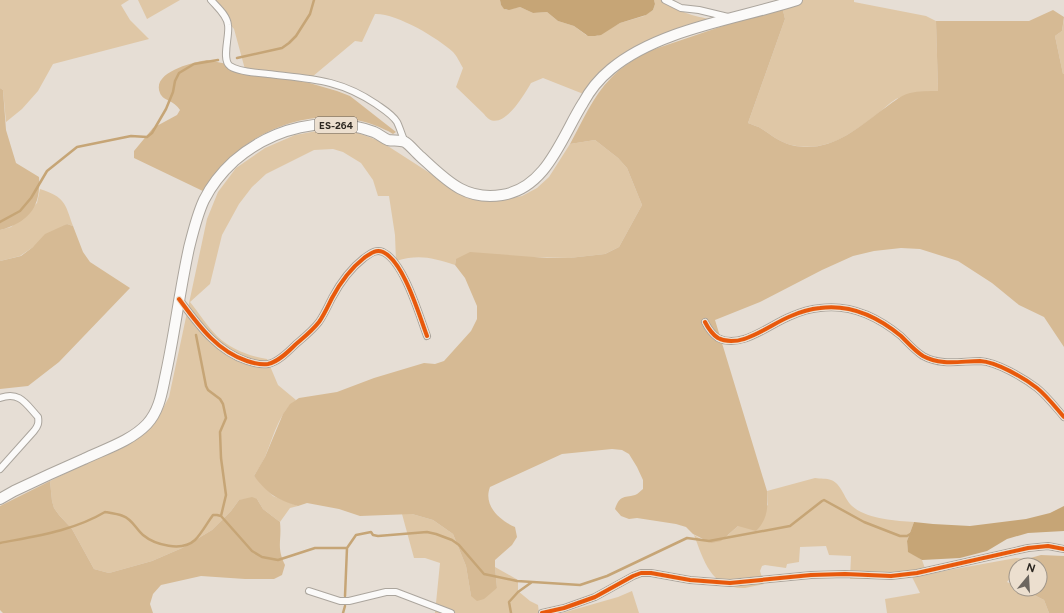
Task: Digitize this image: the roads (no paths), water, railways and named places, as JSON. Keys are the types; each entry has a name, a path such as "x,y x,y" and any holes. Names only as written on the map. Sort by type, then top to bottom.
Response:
{"main road":[{"path":"405,142 445,179 470,194 492,196 504,195 517,191 539,176 552,157 584,101 609,71 624,59 652,44 732,17 796,0"},
{"name":"ES-264","path":"0,499 126,439 144,427 157,409 169,358 192,237 203,202 211,188 234,161 253,147 273,136 292,128 310,125 331,124 353,127 374,132 389,140 405,142"}],"street":[{"path":"211,0 224,15 228,24 226,59 228,65 248,72 318,80 341,85 366,98 390,115 397,123 405,142"},
{"path":"665,0 681,8 732,17"},
{"path":"179,299 205,333 230,353 252,362 268,364 289,351 318,324 341,283 352,269 369,254 375,251 380,251 389,256 401,272 409,288 427,336"},
{"path":"705,322 712,334 728,341 741,340 756,334 790,316 804,311 838,307 857,311 890,327 915,350 932,360 947,362 981,361 1009,371 1037,388 1064,417"},
{"path":"0,398 10,396 20,398 38,417 38,426 0,469"},
{"path":"542,613 564,608 595,597 641,573 651,573 690,580 730,583 818,575 845,574 891,576 917,573 1028,548 1048,546 1064,549"},
{"path":"309,591 340,601 386,592 396,592 451,613"}],"waterway":[{"path":"237,58 282,48 289,43 296,36 310,14 314,0"},
{"path":"0,222 20,211 31,198 47,171 77,147 131,136 147,137 152,133 166,109 179,73 194,64 218,60"},
{"path":"196,335 206,386 208,390 220,399 223,404 226,418 220,432 221,458 226,495 221,516"},
{"path":"345,596 347,548 356,535 371,532 373,535 378,536 427,532 436,534 452,540 459,545 484,574 517,581 580,585 607,576 687,538 709,541 790,526 824,500 864,522 900,536 907,536 912,533"},
{"path":"0,543 67,528 80,524 105,512 126,517 148,539 169,546 183,546 190,544 198,537 213,515 217,515 221,516 252,551 262,557 278,560 315,548 347,548"},
{"path":"511,613 509,602 518,592 532,582"},
{"path":"343,613 345,606"}]}
